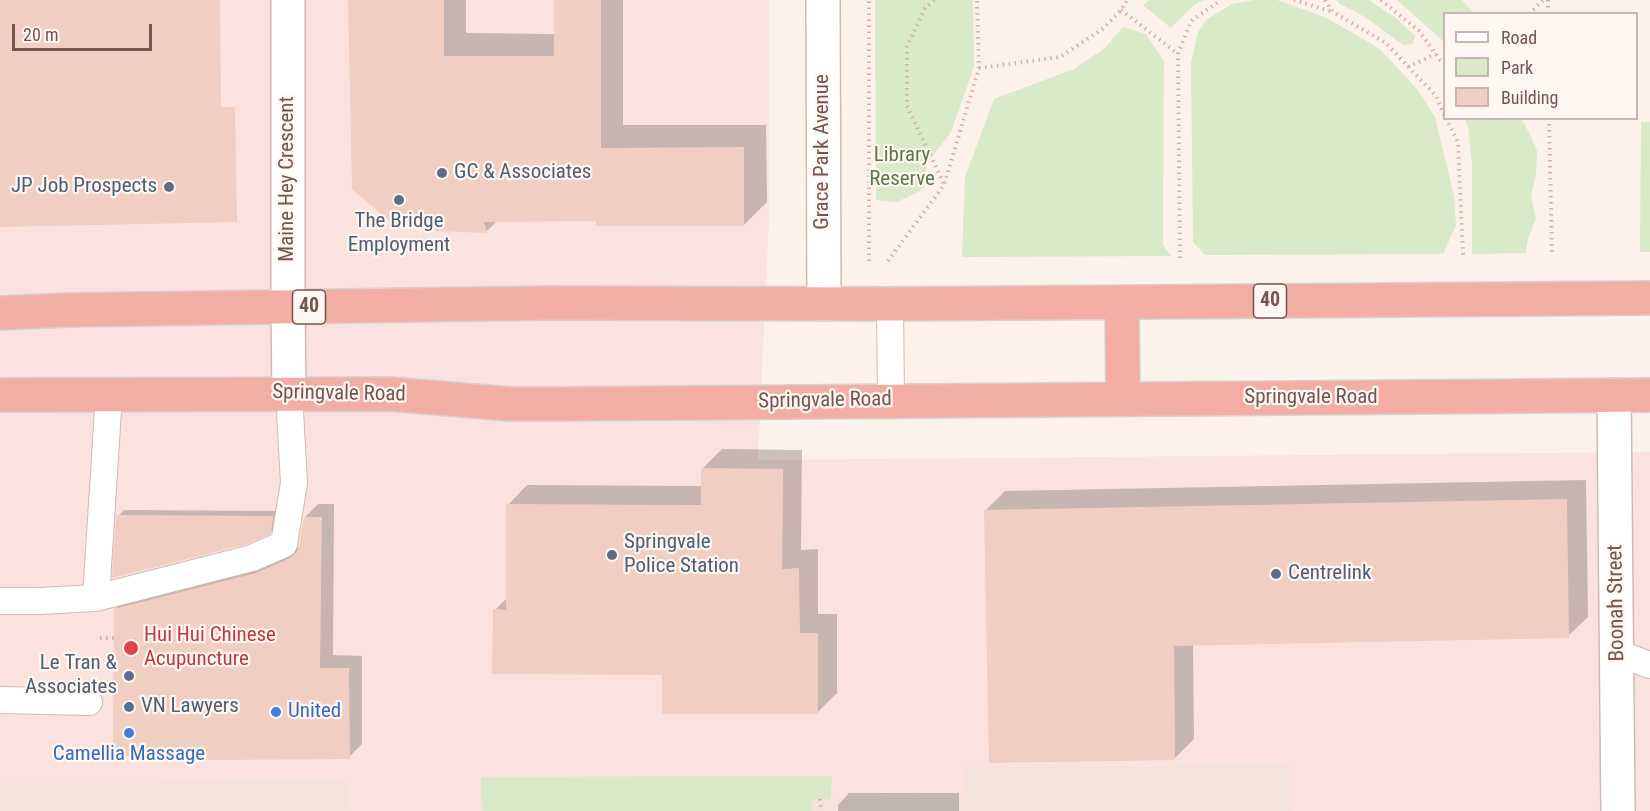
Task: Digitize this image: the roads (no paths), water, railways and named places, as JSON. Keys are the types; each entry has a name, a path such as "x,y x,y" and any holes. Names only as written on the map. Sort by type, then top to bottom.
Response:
{"highway":[{"name":"40","path":"0,313 549,303 890,304 1650,298"},
{"path":"1122,302 1123,398"},
{"name":"Springvale Road","path":"0,395 389,393 530,404 1650,394"}],"street":[{"name":"Maine Hey Crescent","path":"288,0 290,393"},
{"name":"Grace Park Avenue","path":"824,0 824,304"},
{"name":"Boonah Street","path":"1614,395 1618,811"}],"lane":[{"path":"890,304 891,401"},
{"path":"0,601 96,598 252,558 284,544 294,483 290,393"},
{"path":"96,598 109,394"},
{"path":"1617,652 1650,665"},
{"path":"0,700 89,702"}],"place":[{"name":"GC & Associates","path":"442,173"},
{"name":"JP Job Prospects","path":"169,187"},
{"name":"The Bridge Employment","path":"399,200"},
{"name":"Springvale Police Station","path":"612,555"},
{"name":"Centrelink","path":"1276,574"},
{"name":"Hui Hui Chinese Acupuncture","path":"131,648"},
{"name":"Le Tran & Associates","path":"129,676"},
{"name":"VN Lawyers","path":"129,707"},
{"name":"United","path":"276,712"},
{"name":"Camellia Massage","path":"129,733"}],"park label":[{"name":"Library Reserve","path":"902,168"}]}
